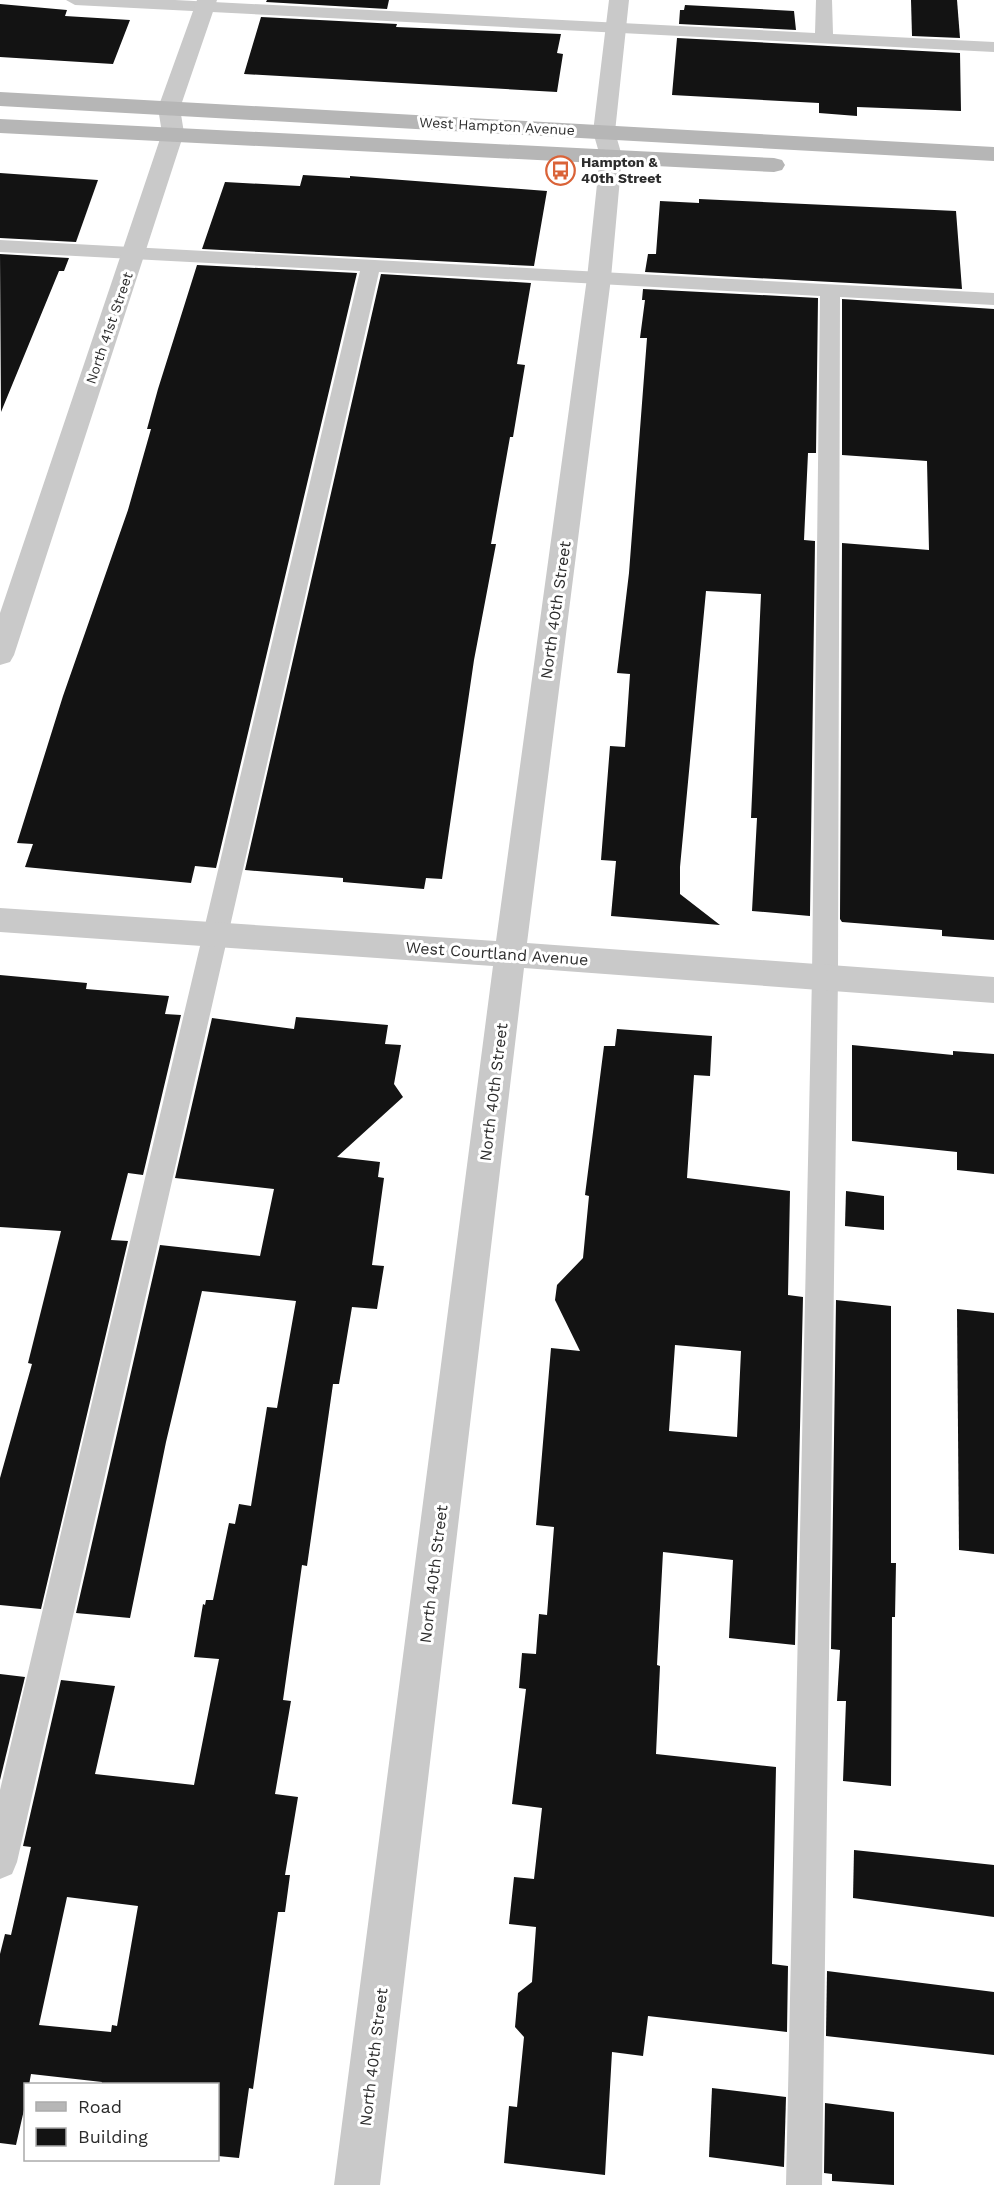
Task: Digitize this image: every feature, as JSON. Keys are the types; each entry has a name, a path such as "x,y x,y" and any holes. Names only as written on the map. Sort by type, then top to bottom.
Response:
{"main road":[{"name":"West Hampton Avenue","path":"0,99 169,108 607,144 797,166"},
{"name":"West Hampton Avenue","path":"0,126 174,133 994,154"}],"street":[{"name":"North 40th Street","path":"357,2185 510,955 599,278 619,0"},
{"path":"169,108 206,3"},
{"name":"North 41st Street","path":"0,655 174,133 169,108"},
{"name":"West Courtland Avenue","path":"0,920 217,933 994,990"}],"lane":[{"path":"75,0 409,8 616,26 994,47"},
{"path":"824,0 824,38"},
{"path":"0,246 994,299"},
{"path":"0,1862 371,266"},
{"path":"804,2185 825,976 830,291"}],"building":[{"path":"267,0 389,0 387,9 266,2"},
{"path":"911,0 957,0 960,38 912,36"},
{"path":"0,4 67,10 65,16 130,20 113,64 0,57"},
{"path":"685,5 794,11 796,30 679,24 680,10 684,10"},
{"path":"261,17 397,24 396,27 561,34 557,53 563,54 557,92 244,74"},
{"path":"677,38 960,53 961,111 857,107 857,116 819,113 819,103 672,95"},
{"path":"0,173 98,180 76,242 0,238"},
{"path":"303,175 350,178 350,176 547,191 534,266 202,249 225,182 300,186"},
{"path":"699,199 956,211 962,289 645,272 648,254 656,254 660,201 699,203"},
{"path":"0,254 69,258 64,271 59,271 1,412"},
{"path":"197,265 357,273 216,868 195,866 191,883 25,867 33,844 17,843 63,696 128,510 151,429 147,429 158,389"},
{"path":"381,274 531,283 517,364 525,365 491,544 496,544 474,660 442,879 426,878 424,889 343,882 343,878 245,870"},
{"path":"643,289 818,298 816,453 808,453 804,540 815,541 810,916 752,911 757,818 751,818 761,594 706,591 680,867 680,894 720,925 611,916 616,861 601,860 610,746 625,747 630,674 617,673 629,573 647,338 640,338 645,300 642,300"},
{"path":"842,299 994,309 994,940 942,936 942,930 842,922 840,919 842,543 929,550 927,461 842,455"},
{"path":"0,975 87,983 86,989 169,996 165,1014 181,1015 143,1175 128,1173 111,1240 128,1241 41,1609 0,1605 0,1478 32,1364 28,1363 61,1231 0,1227"},
{"path":"296,1017 388,1025 385,1044 401,1045 394,1084 403,1097 337,1157 380,1162 378,1177 384,1178 372,1265 384,1266 377,1309 352,1307 339,1384 333,1384 307,1566 302,1565 283,1700 291,1701 275,1794 298,1797 285,1875 290,1875 285,1912 278,1912 253,2089 249,2088 239,2158 219,2156 219,2083 102,2083 31,2074 29,2083 24,2083 24,2110 16,2145 0,2143 0,1954 5,1934 11,1935 31,1847 23,1846 61,1680 115,1686 95,1774 194,1785 219,1659 194,1657 203,1604 205,1605 206,1600 213,1600 229,1523 235,1524 239,1504 251,1506 267,1407 277,1408 296,1301 202,1291 166,1442 130,1618 76,1613 160,1245 260,1256 274,1189 175,1178 212,1018 294,1029","holes":["67,1897 138,1906 117,2026 112,2025 111,2032 39,2025"]},
{"path":"617,1029 712,1036 710,1076 694,1075 687,1178 790,1191 788,1295 803,1297 795,1645 729,1638 733,1560 663,1552 657,1665 660,1666 656,1754 776,1767 772,1964 788,1966 787,2032 648,2016 643,2056 612,2052 605,2175 504,2163 509,2106 517,2107 524,2037 515,2027 518,1993 532,1982 536,1927 509,1924 514,1877 534,1879 542,1808 512,1804 526,1689 519,1688 522,1653 536,1654 539,1614 547,1615 554,1527 536,1525 551,1348 580,1351 555,1300 557,1285 583,1258 589,1196 585,1195 604,1046 615,1046","holes":["675,1345 741,1351 737,1437 669,1431"]},
{"path":"852,1045 953,1055 953,1051 994,1054 994,1174 957,1170 957,1152 852,1141"},
{"path":"846,1191 884,1196 884,1230 845,1226"},
{"path":"836,1300 891,1306 891,1563 896,1563 895,1617 892,1617 891,1786 843,1781 846,1701 837,1701 840,1650 831,1649"},
{"path":"957,1309 994,1313 994,1554 959,1550"},
{"path":"0,1674 25,1677 0,1780"},
{"path":"854,1850 994,1865 994,1917 853,1898"},
{"path":"827,1971 994,1992 994,2055 826,2036"},
{"path":"712,2088 786,2097 784,2167 709,2157"},
{"path":"825,2103 894,2112 894,2185 832,2181 832,2174 824,2173"}],"place":[{"name":"Hampton & 40th Street","path":"560,170"}]}
